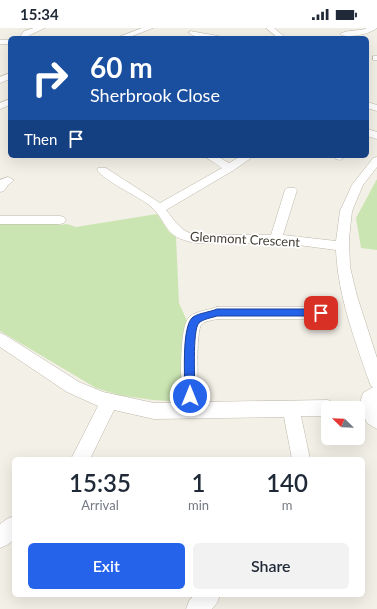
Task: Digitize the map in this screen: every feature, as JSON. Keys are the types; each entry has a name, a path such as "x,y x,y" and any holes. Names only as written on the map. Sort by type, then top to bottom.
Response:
{"street":[{"path":"25,36 27,33 41,28"},
{"path":"126,36 149,28"},
{"path":"270,28 280,36"},
{"path":"344,34 365,32 373,28"},
{"path":"193,33 208,36"},
{"path":"212,158 230,168"},
{"path":"159,208 167,205 246,158"},
{"path":"377,160 364,172 349,199 342,225 341,246 346,285 377,381"},
{"name":"Glenmont Crescent","path":"102,170 144,196 159,208 177,234 190,239 277,239 341,246"},
{"path":"0,189 3,183 8,180"},
{"path":"277,239 277,232 291,190"},
{"path":"0,220 60,220"},
{"path":"190,410 190,337 193,323 197,319 217,313 321,313"},
{"path":"3,346 86,393 109,402 154,410 321,408"},
{"path":"367,412 367,402 370,396 377,393"},
{"path":"81,457 109,402"},
{"path":"291,409 300,457"},
{"path":"0,538 12,528"},
{"path":"198,609 207,597"}],"green space":[{"path":"377,179 377,250 361,248 356,218"},
{"path":"157,214 169,232 176,237 179,303 187,321 183,333 183,402 153,400 118,395 96,388 0,331 0,223 49,222 60,225 67,224 76,227"}],"route":[{"path":"190,396 190,337 193,323 197,319 217,313 321,313"}]}
